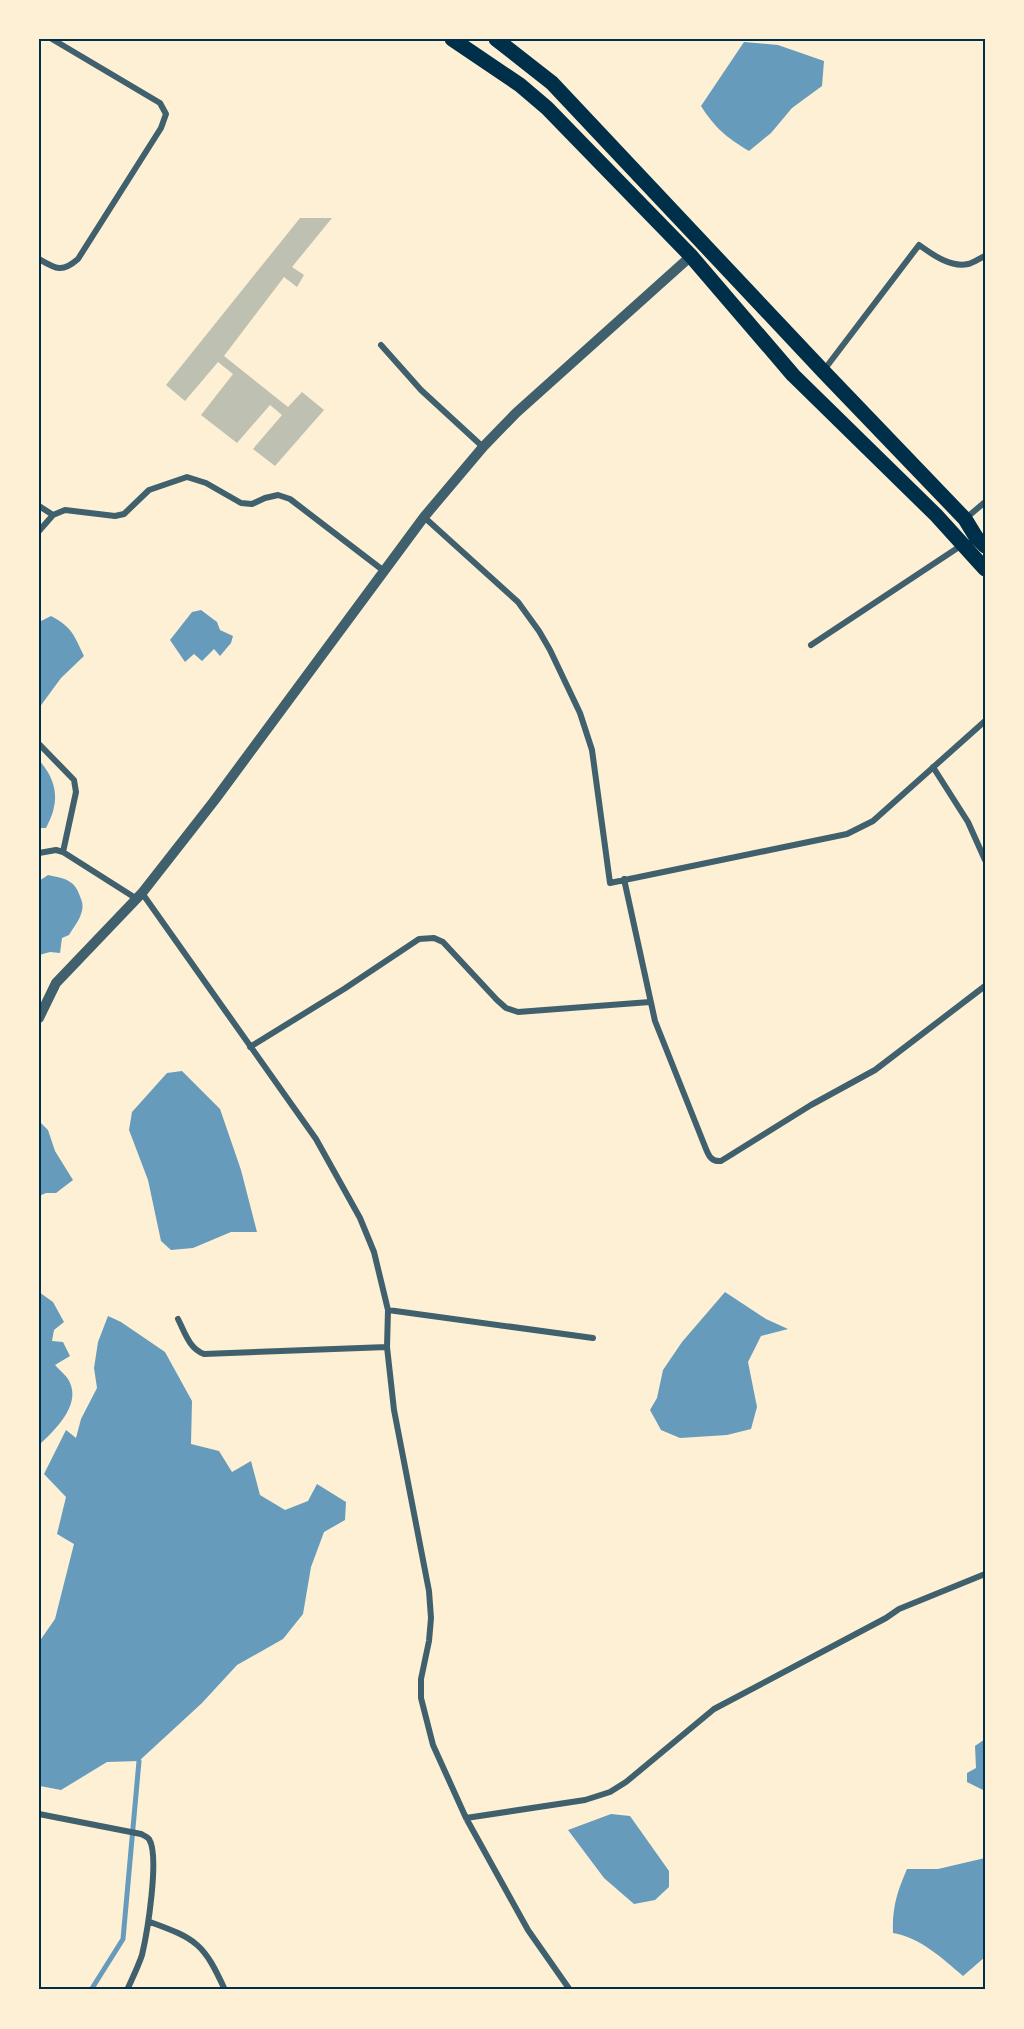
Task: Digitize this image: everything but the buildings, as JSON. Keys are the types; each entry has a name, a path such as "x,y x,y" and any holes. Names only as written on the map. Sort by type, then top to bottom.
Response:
{"main road":[{"path":"452,39 520,84 547,108 691,256 793,375 921,500 985,569"},
{"path":"496,39 552,83 965,519 976,537 985,546"},
{"path":"691,256 704,243"},
{"path":"921,500 934,487"}],"street":[{"path":"39,259 55,268 67,268 78,259 161,128 166,114 160,103 52,39"},
{"path":"823,371 919,244 943,260 957,264 969,264 985,256"},
{"path":"39,1018 56,983 139,896 214,801 424,517 483,447 516,413 691,256"},
{"path":"381,345 421,390 483,447"},
{"path":"39,531 53,515 65,510 115,516 124,514 149,490 187,477 197,479 241,503 252,504 278,495 290,499 384,571"},
{"path":"965,519 985,502"},
{"path":"39,506 53,515"},
{"path":"424,517 518,602 539,631 580,712 592,750 610,883 847,834 873,821 985,721"},
{"path":"811,645 963,544"},
{"path":"39,744 74,780 76,792 63,852"},
{"path":"933,767 968,822 985,860"},
{"path":"39,853 56,850 63,852 139,896 316,1139 360,1218 374,1252 387,1310 387,1347 394,1410 430,1600 429,1641 421,1679 421,1698 433,1745 466,1818 528,1930 570,1990"},
{"path":"624,879 655,1021 704,1144 710,1158 715,1161 721,1161 811,1105 875,1070 985,986"},
{"path":"250,1047 419,939 434,938 442,942 497,1000 506,1008 518,1012 650,1002"},
{"path":"387,1310 593,1338"},
{"path":"178,1319 189,1342 196,1351 204,1354 387,1347"},
{"path":"466,1818 585,1800 610,1792 626,1782 714,1709 886,1618 898,1609 985,1574"},
{"path":"39,1814 141,1834 149,1840 152,1847 153,1878 150,1922 141,1958 127,1990"},
{"path":"150,1922 194,1941 204,1951 225,1990"}],"water":[{"path":"744,42 778,45 824,61 822,86 792,108 771,133 749,151 722,132 701,106"},
{"path":"201,610 217,622 220,630 233,636 231,643 220,656 214,649 202,661 194,654 185,662 170,640 192,612"},
{"path":"51,616 72,632 84,656 61,678 39,708 39,622"},
{"path":"39,760 50,776 55,792 53,810 46,828 39,828"},
{"path":"48,875 65,879 73,884 79,893 82,908 79,919 69,935 62,938 60,953 50,952 39,955 39,881"},
{"path":"182,1071 220,1109 241,1170 257,1232 231,1232 193,1248 171,1250 161,1241 148,1180 129,1130 132,1112 167,1073"},
{"path":"39,1121 48,1130 55,1151 73,1180 56,1193 39,1196"},
{"path":"39,1292 53,1302 64,1322 54,1330 52,1341 63,1342 70,1356 55,1365 68,1379 72,1388 70,1406 66,1415 40,1444"},
{"path":"725,1292 766,1319 788,1329 761,1336 748,1362 757,1407 751,1429 727,1435 680,1438 661,1430 650,1410 657,1398 663,1370 682,1342"},
{"path":"108,1316 121,1322 165,1352 192,1401 191,1444 219,1451 232,1472 251,1461 260,1495 285,1510 308,1501 317,1484 346,1502 345,1520 324,1532 311,1567 303,1614 283,1639 237,1665 202,1703 139,1761 107,1762 61,1790 40,1786 39,1642 55,1619 74,1544 57,1534 66,1497 44,1474 66,1430 76,1438 81,1419 97,1388 94,1368 98,1342"},
{"path":"985,1739 985,1791 967,1782 967,1773 976,1768 975,1746"},
{"path":"611,1814 630,1816 669,1871 669,1887 655,1900 634,1904 604,1878 568,1830"},
{"path":"985,1858 985,1957 963,1976 922,1944 893,1933 894,1908 907,1869 938,1869"}],"waterway":[{"path":"91,1990 123,1939 139,1761"}]}
